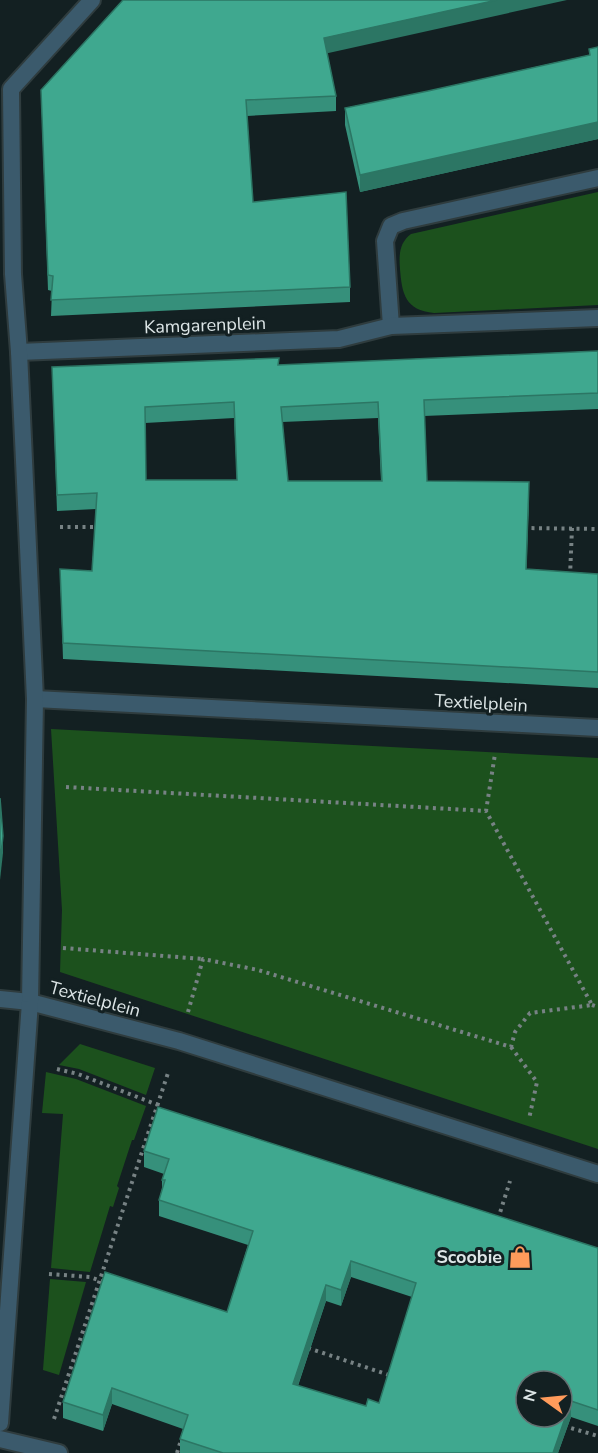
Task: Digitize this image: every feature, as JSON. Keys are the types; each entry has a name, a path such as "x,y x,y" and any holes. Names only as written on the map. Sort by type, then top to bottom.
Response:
{"street":[{"path":"35,699 19,352 13,274 11,89 92,0"},
{"path":"391,326 385,241 391,226 403,221 598,178"},
{"name":"Kamgarenplein","path":"19,352 339,339 391,326 598,318"},
{"name":"Textielplein","path":"598,728 35,699 30,1002 179,1041 598,1174"},
{"path":"0,999 30,1002 0,1423"},
{"path":"0,1439 52,1451"}],"path":[{"path":"27,530 57,527 104,527"},
{"path":"516,528 598,529"},
{"path":"569,585 573,528"},
{"path":"499,723 486,811 592,1005"},
{"path":"34,785 486,811"},
{"path":"31,945 203,959 258,970 510,1047 537,1082 498,1221"},
{"path":"52,1451 99,1281 179,1041 203,959"},
{"path":"510,1047 515,1032 530,1013 592,1005 598,1007"},
{"path":"26,1061 78,1074 158,1105"},
{"path":"49,1274 90,1277 110,1284"},
{"path":"297,1345 394,1377"},
{"path":"574,1428 598,1436"},
{"path":"177,1453 184,1431"}],"green space":[{"path":"598,192 598,305 434,313 417,308 407,299 402,286 400,254 404,241 411,234"},
{"path":"51,729 598,758 598,1149 60,972 62,910"},
{"path":"80,1044 155,1068 146,1095 79,1069 59,1065"},
{"path":"46,1072 76,1079 146,1106 134,1140 132,1140 117,1186 119,1188 113,1207 110,1206 90,1272 51,1268 63,1114 42,1113"},
{"path":"50,1279 86,1282 59,1375 43,1370"}],"building":[{"path":"123,0 497,0 324,38 336,96 246,100 253,202 346,192 350,287 51,300 53,276 48,275 41,90"},
{"path":"598,47 598,122 360,175 345,108 590,55 589,49"},
{"path":"598,351 598,393 424,400 427,481 529,482 526,569 598,574 598,672 63,643 60,569 92,571 97,493 57,495 52,367 279,358 278,365","holes":["234,402 237,480 146,480 145,407","378,402 382,481 288,481 281,407"]},
{"path":"0,798 3,836 0,863"},
{"path":"158,1107 598,1248 598,1410 574,1402 574,1369 514,1369 514,1429 561,1429 553,1453 223,1453 180,1439 188,1415 112,1388 103,1415 63,1402 105,1272 227,1312 253,1231 159,1200 165,1180 162,1180 169,1159 144,1151","holes":["351,1261 416,1283 379,1403 368,1399 366,1406 293,1384 326,1285 341,1290"]}],"place":[{"name":"Scoobie","path":"520,1257"}]}
